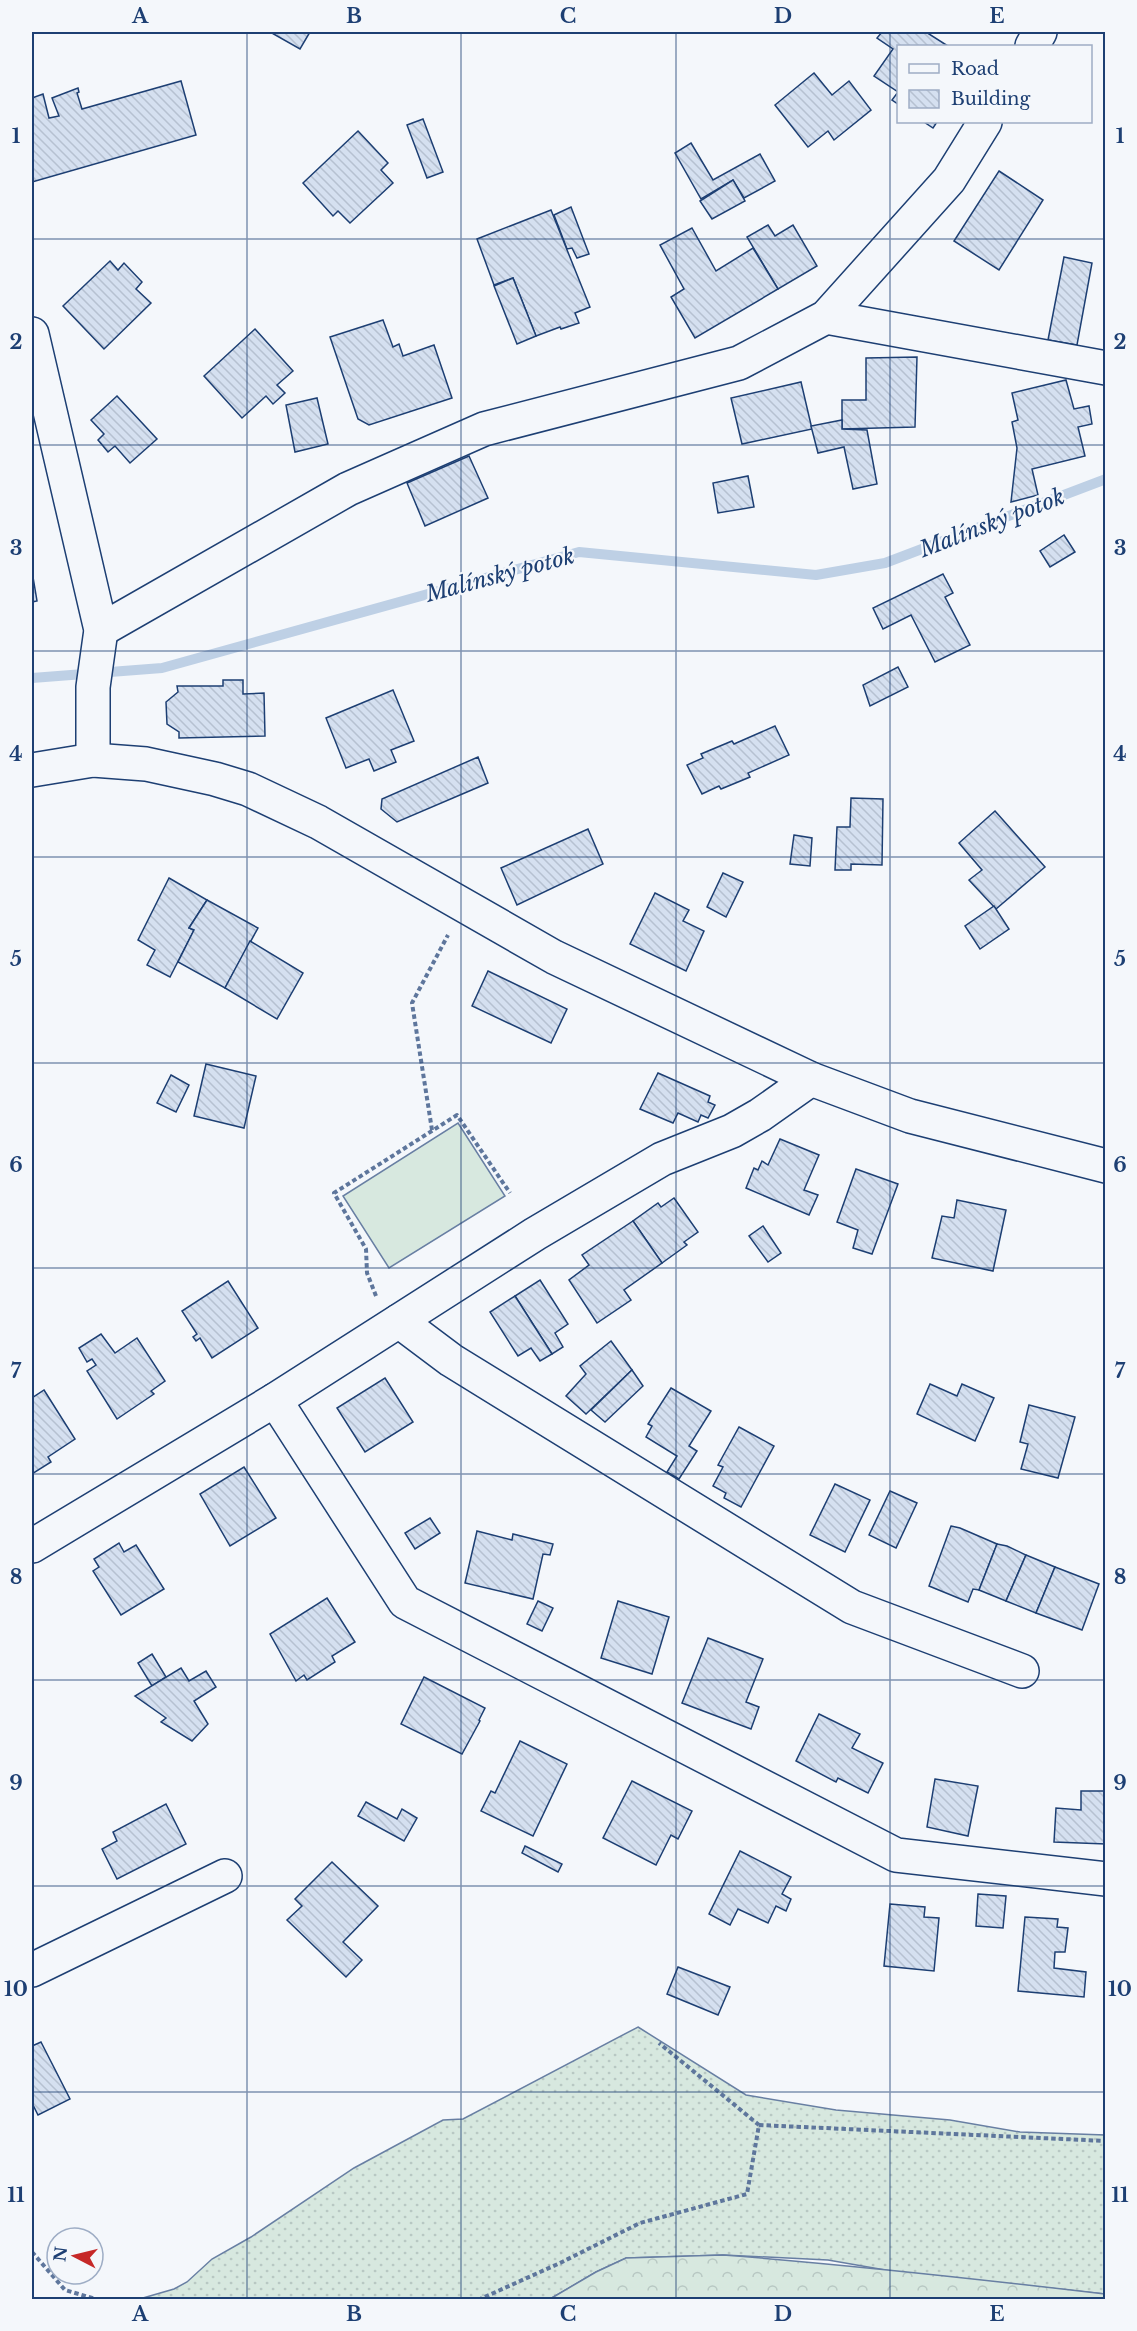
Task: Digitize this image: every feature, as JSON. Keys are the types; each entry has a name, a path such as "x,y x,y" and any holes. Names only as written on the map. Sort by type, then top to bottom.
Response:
{"street":[{"path":"97,658 348,489 484,429 739,363 826,317 949,180 984,123"},
{"path":"826,317 1106,368"},
{"path":"32,334 97,658 93,760"},
{"path":"32,770 93,760 146,764 249,789 318,822 554,957 811,1079 910,1116 1106,1166"},
{"path":"32,1546 275,1401 535,1234 662,1159 732,1131 811,1079"},
{"path":"397,1322 451,1360 852,1607 1022,1671"},
{"path":"275,1401 405,1602 896,1856 1106,1879"},
{"path":"32,1970 225,1876"}],"path":[{"path":"432,1130 412,1003 453,925"},
{"path":"397,1322 376,1296 369,1282 366,1249 334,1193 457,1115 510,1193"},
{"path":"659,2043 759,2125 1106,2141"},
{"path":"478,2300 561,2263 640,2223 747,2194 759,2125"},
{"path":"32,2252 65,2290 99,2300"}],"green space":[{"path":"458,1123 505,1196 389,1268 343,1196"},
{"path":"638,2027 746,2095 836,2110 950,2120 1020,2132 1105,2135 1105,2294 891,2271 828,2260 723,2255 626,2258 596,2272 550,2299 136,2300 174,2289 187,2282 212,2259 251,2237 354,2168 443,2120 463,2119"},
{"path":"723,2255 1057,2288 1105,2294 1105,2299 550,2299 596,2272 626,2258"}],"building":[{"path":"270,32 310,32 300,49"},
{"path":"882,32 926,32 946,45 897,45 897,91 874,76 893,49 877,38"},
{"path":"814,73 832,95 849,81 871,110 834,140 828,131 808,147 775,105"},
{"path":"181,81 196,135 32,182 32,98 43,94 49,118 59,116 52,98 78,88 77,93 82,109"},
{"path":"897,93 897,103 892,100"},
{"path":"423,119 443,172 427,178 407,125"},
{"path":"926,123 936,123 933,128"},
{"path":"358,131 388,163 381,170 393,183 350,223 338,211 333,216 303,183"},
{"path":"691,143 713,180 760,154 775,181 744,198 733,180 701,199 675,153"},
{"path":"999,171 1043,200 999,270 954,241"},
{"path":"733,180 745,201 712,219 700,201"},
{"path":"571,207 589,254 577,258 572,248 567,249 554,215"},
{"path":"551,210 590,307 575,313 579,323 536,336 513,278 494,285 477,239"},
{"path":"768,225 775,236 793,225 817,266 778,289 747,237"},
{"path":"692,228 716,271 753,248 778,289 695,338 671,297 684,289 660,245"},
{"path":"1064,257 1092,263 1077,345 1048,340"},
{"path":"110,261 118,270 124,263 142,282 136,289 151,303 104,349 63,306"},
{"path":"513,278 536,336 517,344 494,286"},
{"path":"383,320 393,347 399,344 403,356 434,345 452,398 369,425 358,419 330,337"},
{"path":"255,329 293,371 277,385 285,393 273,404 266,396 242,418 204,376"},
{"path":"917,357 915,427 842,429 842,400 866,400 866,358"},
{"path":"1066,380 1074,409 1089,406 1092,424 1078,427 1085,456 1032,469 1038,495 1011,502 1017,448 1012,422 1018,420 1012,393"},
{"path":"801,382 812,429 742,444 731,398"},
{"path":"117,396 157,439 130,463 115,446 108,452 98,440 104,434 91,420"},
{"path":"317,398 328,444 295,452 286,405"},
{"path":"842,420 842,429 867,430 877,484 853,489 844,447 818,453 811,426"},
{"path":"469,456 488,498 425,526 407,483"},
{"path":"748,476 754,507 718,513 713,483"},
{"path":"1064,535 1075,552 1050,567 1040,551"},
{"path":"32,571 37,601 32,602"},
{"path":"943,574 953,593 945,597 970,645 935,662 911,615 883,629 873,608"},
{"path":"898,667 908,687 870,706 863,685"},
{"path":"223,680 243,680 243,694 264,693 265,736 179,738 179,732 167,724 166,702 178,692 177,686 223,686"},
{"path":"393,690 414,741 391,750 396,762 374,771 369,759 346,768 326,718"},
{"path":"775,726 789,755 748,773 750,777 721,789 719,786 702,794 687,765 703,758 701,754 732,741 734,744"},
{"path":"478,757 488,783 397,822 381,809 382,799"},
{"path":"851,798 883,799 882,865 851,864 851,870 835,870 837,827 850,827"},
{"path":"995,811 1045,867 996,909 969,880 982,870 959,843"},
{"path":"588,829 603,864 517,905 501,868"},
{"path":"794,835 812,838 810,866 790,864"},
{"path":"723,873 743,882 726,917 707,907"},
{"path":"169,878 207,900 189,928 194,930 170,977 147,965 155,950 138,940"},
{"path":"655,893 689,910 683,921 704,931 686,971 630,944"},
{"path":"207,900 258,928 225,988 178,962 194,930 189,928"},
{"path":"994,906 1009,929 980,949 965,926"},
{"path":"250,941 303,973 277,1019 225,988"},
{"path":"488,971 567,1009 551,1043 472,1006"},
{"path":"206,1064 256,1076 244,1128 194,1116"},
{"path":"658,1073 710,1096 708,1102 715,1105 708,1118 701,1115 698,1122 678,1113 673,1123 640,1109"},
{"path":"171,1075 189,1085 176,1112 157,1103"},
{"path":"780,1139 819,1155 804,1190 818,1195 809,1215 746,1188 754,1168 758,1170 762,1161 768,1165"},
{"path":"856,1169 898,1184 872,1254 853,1248 858,1230 837,1222"},
{"path":"674,1198 698,1232 684,1242 687,1245 662,1263 633,1221 658,1203 661,1207"},
{"path":"957,1200 1006,1210 993,1271 932,1258 942,1216 954,1218"},
{"path":"633,1221 662,1263 624,1290 631,1300 597,1323 569,1280 589,1265 582,1255"},
{"path":"763,1226 781,1253 768,1262 749,1236"},
{"path":"540,1280 568,1324 555,1333 563,1347 552,1354 515,1296"},
{"path":"228,1281 258,1328 212,1358 200,1338 196,1341 193,1337 197,1334 182,1311"},
{"path":"515,1296 552,1354 540,1361 531,1348 518,1356 490,1312"},
{"path":"101,1334 115,1353 137,1338 165,1381 151,1391 154,1394 117,1419 87,1371 96,1365 92,1359 87,1362 79,1348"},
{"path":"611,1341 632,1370 586,1414 566,1396 586,1374 580,1366"},
{"path":"632,1370 643,1386 605,1422 591,1410"},
{"path":"385,1378 413,1422 365,1452 337,1408"},
{"path":"930,1384 957,1396 962,1384 994,1398 975,1441 917,1414"},
{"path":"671,1388 711,1411 689,1446 697,1451 679,1479 667,1472 677,1456 646,1437 652,1426 648,1424"},
{"path":"44,1390 75,1439 48,1457 51,1462 32,1474 32,1398"},
{"path":"1029,1405 1075,1417 1058,1478 1021,1469 1028,1444 1020,1442"},
{"path":"739,1427 774,1446 741,1507 724,1498 726,1493 713,1486 723,1467 718,1465"},
{"path":"244,1467 276,1518 230,1546 200,1494"},
{"path":"835,1484 870,1500 845,1552 810,1535"},
{"path":"890,1491 917,1503 896,1548 869,1535"},
{"path":"430,1518 440,1533 415,1549 405,1533"},
{"path":"951,1526 997,1544 979,1590 973,1589 968,1602 929,1586"},
{"path":"477,1531 512,1540 513,1534 553,1544 550,1555 543,1554 533,1599 465,1583"},
{"path":"119,1543 124,1552 136,1545 164,1589 121,1615 93,1571 99,1567 94,1559"},
{"path":"997,1544 1026,1555 1006,1601 979,1590"},
{"path":"1026,1555 1055,1567 1036,1613 1006,1601"},
{"path":"1055,1567 1099,1584 1082,1630 1036,1613"},
{"path":"327,1598 355,1642 332,1656 335,1662 307,1680 304,1675 296,1681 270,1634"},
{"path":"538,1601 553,1608 542,1631 527,1624"},
{"path":"618,1601 669,1617 652,1674 601,1658"},
{"path":"708,1638 763,1659 746,1702 759,1707 751,1729 682,1703"},
{"path":"152,1654 166,1677 152,1686 138,1663"},
{"path":"181,1668 189,1681 206,1671 216,1687 194,1701 208,1724 192,1741 161,1722 166,1718 135,1696"},
{"path":"424,1677 485,1708 462,1754 401,1724"},
{"path":"819,1714 860,1734 852,1748 883,1763 868,1793 838,1778 836,1782 796,1761"},
{"path":"520,1741 567,1764 533,1836 481,1811 491,1791 495,1793"},
{"path":"935,1779 978,1786 968,1836 927,1827"},
{"path":"632,1781 692,1811 678,1839 671,1835 656,1865 603,1838"},
{"path":"1081,1791 1106,1791 1106,1844 1054,1842 1056,1808 1081,1810"},
{"path":"366,1802 397,1819 402,1809 417,1818 404,1841 358,1816"},
{"path":"166,1804 186,1844 117,1879 102,1849 117,1841 113,1832"},
{"path":"525,1846 562,1864 558,1872 522,1853"},
{"path":"740,1851 791,1877 782,1894 791,1899 786,1911 776,1906 768,1923 738,1909 730,1925 709,1914"},
{"path":"332,1862 378,1906 343,1942 362,1960 346,1977 287,1920 302,1906 295,1899"},
{"path":"978,1894 1006,1896 1003,1928 976,1926"},
{"path":"890,1904 925,1907 924,1917 939,1918 934,1971 884,1966"},
{"path":"1025,1917 1058,1919 1057,1927 1068,1928 1065,1952 1055,1952 1054,1968 1086,1972 1084,1997 1018,1991"},
{"path":"678,1967 730,1987 718,2015 667,1994"},
{"path":"41,2042 70,2099 38,2115 32,2103 32,2046"}],"waterway":[{"name":"Malínský potok","path":"32,678 162,668 579,552 816,575 885,563 1106,479"}]}
